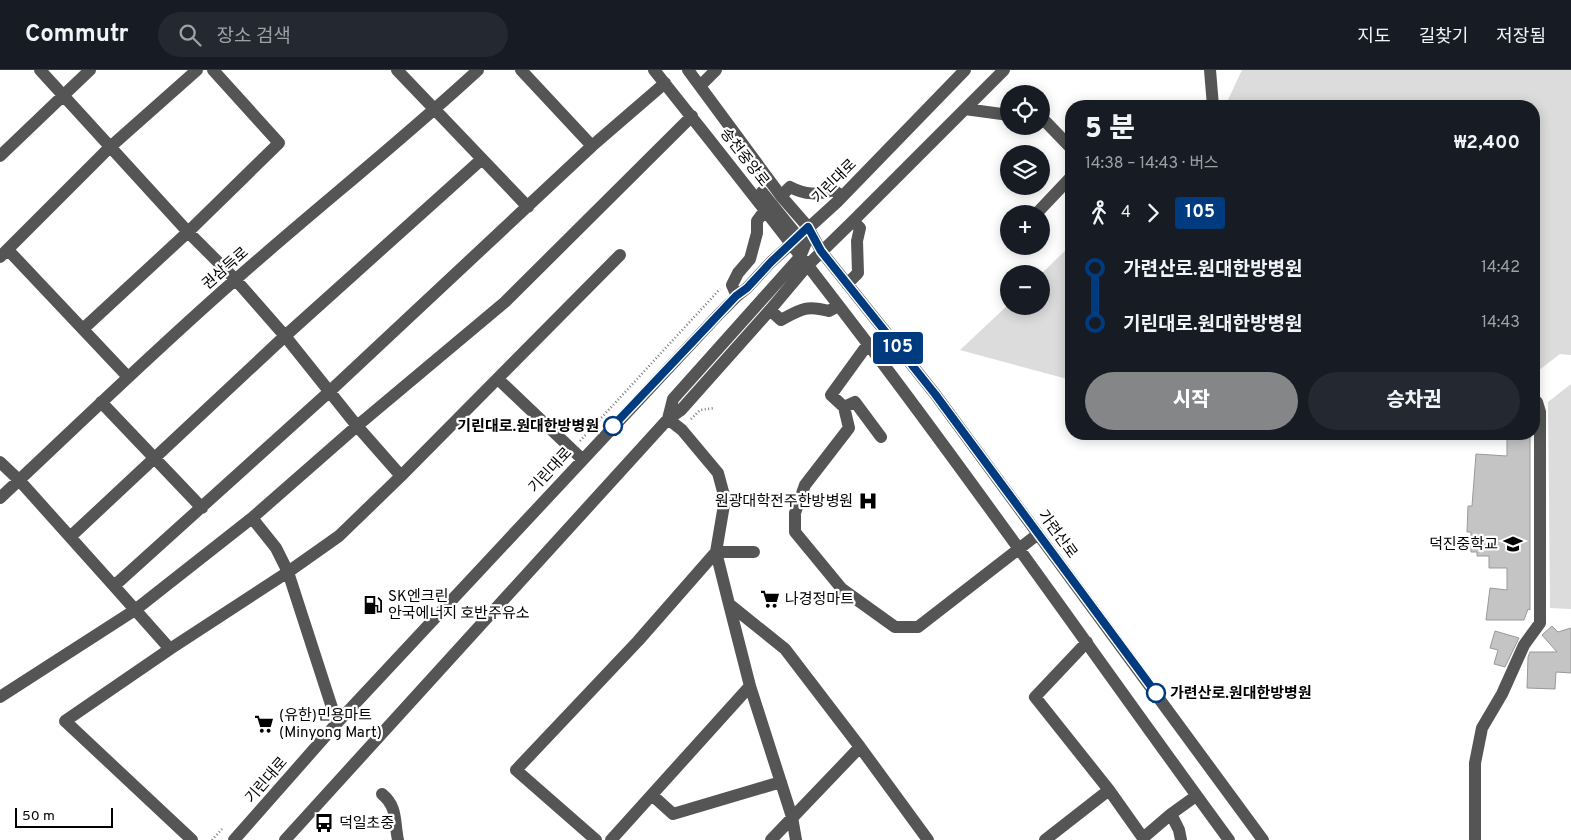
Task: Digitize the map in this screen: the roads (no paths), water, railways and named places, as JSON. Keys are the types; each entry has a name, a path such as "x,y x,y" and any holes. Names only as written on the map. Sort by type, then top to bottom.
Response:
{"street":[{"path":"40,70 188,232 236,279 285,336 357,426 401,476"},
{"path":"0,156 90,70"},
{"path":"128,376 83,329 4,254 110,148 197,70"},
{"path":"83,329 188,232 279,143 213,70"},
{"path":"397,70 434,111 528,207"},
{"name":"권삼득로","path":"0,498 128,376 236,279 434,111 478,70"},
{"path":"521,70 592,146"},
{"name":"송천중앙로","path":"654,70 765,210 798,242 803,261"},
{"name":"송천중앙로","path":"688,70 781,196 808,227 821,251"},
{"path":"700,85 716,70"},
{"name":"기린대로","path":"234,840 337,722 734,298 747,288 771,262 798,242 808,227 842,197 965,70"},
{"path":"668,419 672,399 803,261 821,251 853,221 1004,70"},
{"path":"1210,70 1212,100"},
{"path":"114,586 329,392 592,146 665,83"},
{"path":"965,109 1000,114"},
{"path":"0,697 135,610 252,518 357,426 505,302 692,116"},
{"path":"1050,126 1065,142"},
{"path":"705,132 716,135 798,242 821,251"},
{"path":"70,537 285,336 482,159"},
{"path":"1045,205 1065,183"},
{"path":"781,196 790,187 807,193 820,194 834,190 842,197"},
{"path":"734,298 732,285 738,273 750,259 757,233 757,221 765,210"},
{"path":"847,284 858,273 857,241 860,228 853,221"},
{"name":"가련산로","path":"821,251 935,394 1263,840"},
{"path":"192,840 65,721 339,536 620,255"},
{"path":"803,261 868,344 1087,642 1229,840"},
{"path":"285,840 668,419 681,410 770,310 803,261"},
{"path":"770,310 781,320 799,310 813,307 829,311 838,306"},
{"path":"868,344 831,395 844,408 849,428 805,485 795,513 795,532 842,589 895,627 918,627 1038,534"},
{"path":"498,379 582,459"},
{"path":"101,402 202,508"},
{"path":"844,408 855,402 881,437"},
{"path":"1475,840 1475,763 1482,728 1502,694 1524,645 1540,623 1540,412"},
{"path":"668,419 682,430 718,473 724,499 716,552 750,686 792,817 796,840"},
{"path":"0,462 19,480 170,649"},
{"path":"252,518 276,548 288,572 337,722"},
{"path":"596,840 516,770 638,641 716,552 754,552"},
{"path":"729,604 786,649 928,840"},
{"path":"1087,642 1035,696 1109,790 1143,838 1196,796"},
{"path":"611,840 750,686"},
{"path":"771,840 860,747"},
{"path":"652,795 673,814 781,782"},
{"path":"1045,840 1109,790"},
{"path":"382,794 390,801 394,813 398,840"},
{"path":"1171,814 1179,830 1181,840"}],"place":[{"name":"기린대로.원대한방병원","path":"613,426"},
{"name":"원광대학전주한방병원","path":"868,501"},
{"name":"덕진중학교","path":"1513,544"},
{"name":"나경정마트","path":"770,599"},
{"name":"SK엔크린 안국에너지 호반주유소","path":"373,605"},
{"name":"가련산로.원대한방병원","path":"1156,693"},
{"name":"(유한)민용마트 (Minyong Mart)","path":"264,724"},
{"name":"덕일초중","path":"324,823"}]}
